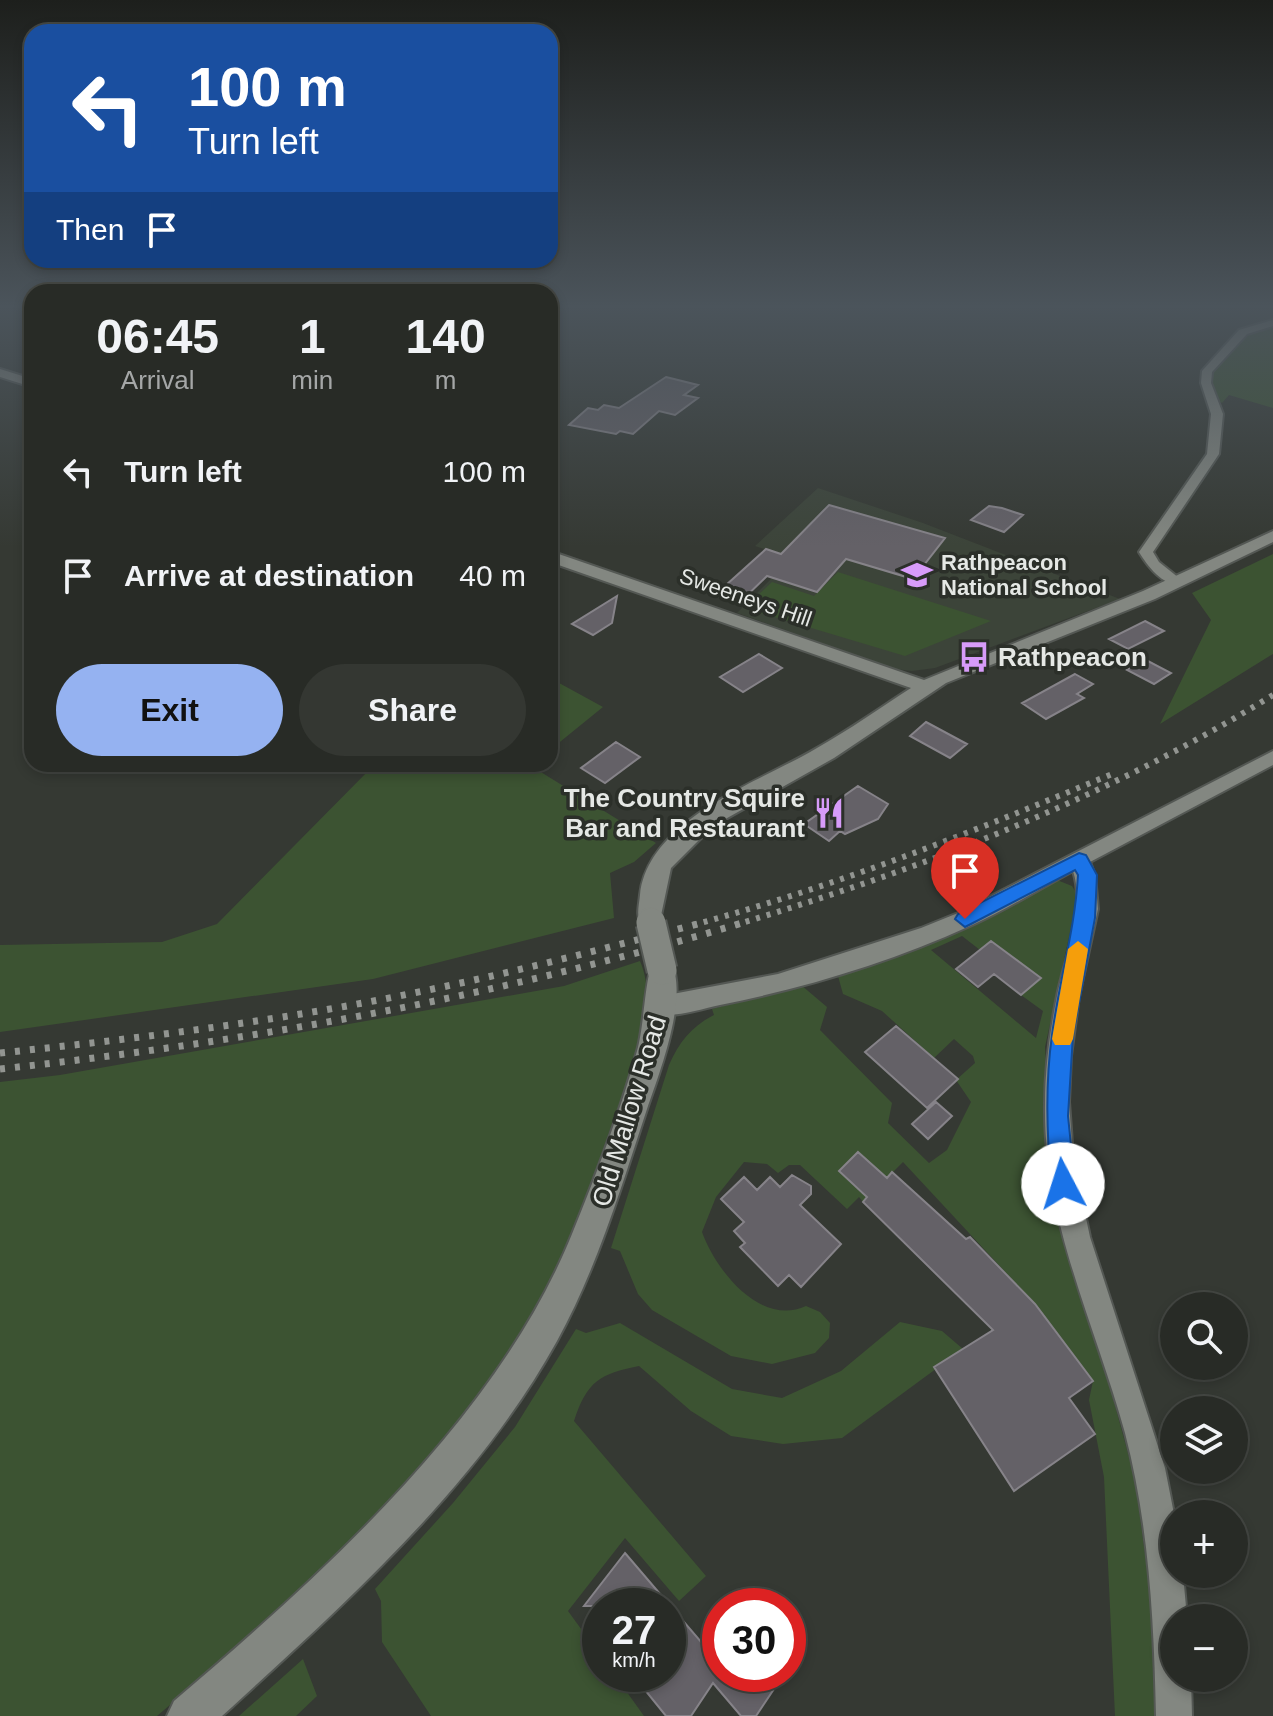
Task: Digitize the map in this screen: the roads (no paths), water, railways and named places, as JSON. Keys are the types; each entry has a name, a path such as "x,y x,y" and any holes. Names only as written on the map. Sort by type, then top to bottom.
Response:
{"street":[{"path":"1177,582 1154,565 1146,552 1213,454 1217,414 1207,387"},
{"name":"Old Mallow Road","path":"189,1716 347,1569 428,1485 496,1406 544,1331 573,1275 644,1075 662,988 650,918 653,886 660,865 677,844 705,820 826,753 926,687 969,665 1177,582 1273,536"},
{"name":"Sweeneys Hill","path":"558,559 903,676 926,687"},
{"path":"662,988 761,988 919,939 1079,860 1273,757"},
{"path":"1079,860 1089,885 1063,1035 1057,1116 1063,1184 1141,1435 1161,1522 1174,1716"}],"railway":[{"path":"735,925 875,880 1012,828 1145,767 1273,695"},
{"path":"693,925 800,893 905,856 1112,774"},
{"path":"0,1053 215,1027 375,1001 531,967 701,923"},
{"path":"735,925 742,923"},
{"path":"0,1069 188,1045 374,1013 559,973 735,925"}],"place":[{"name":"Rathpeacon National School","path":"917,575"},
{"name":"Rathpeacon","path":"974,657"},
{"name":"The Country Squire Bar and Restaurant","path":"829,813"}]}
